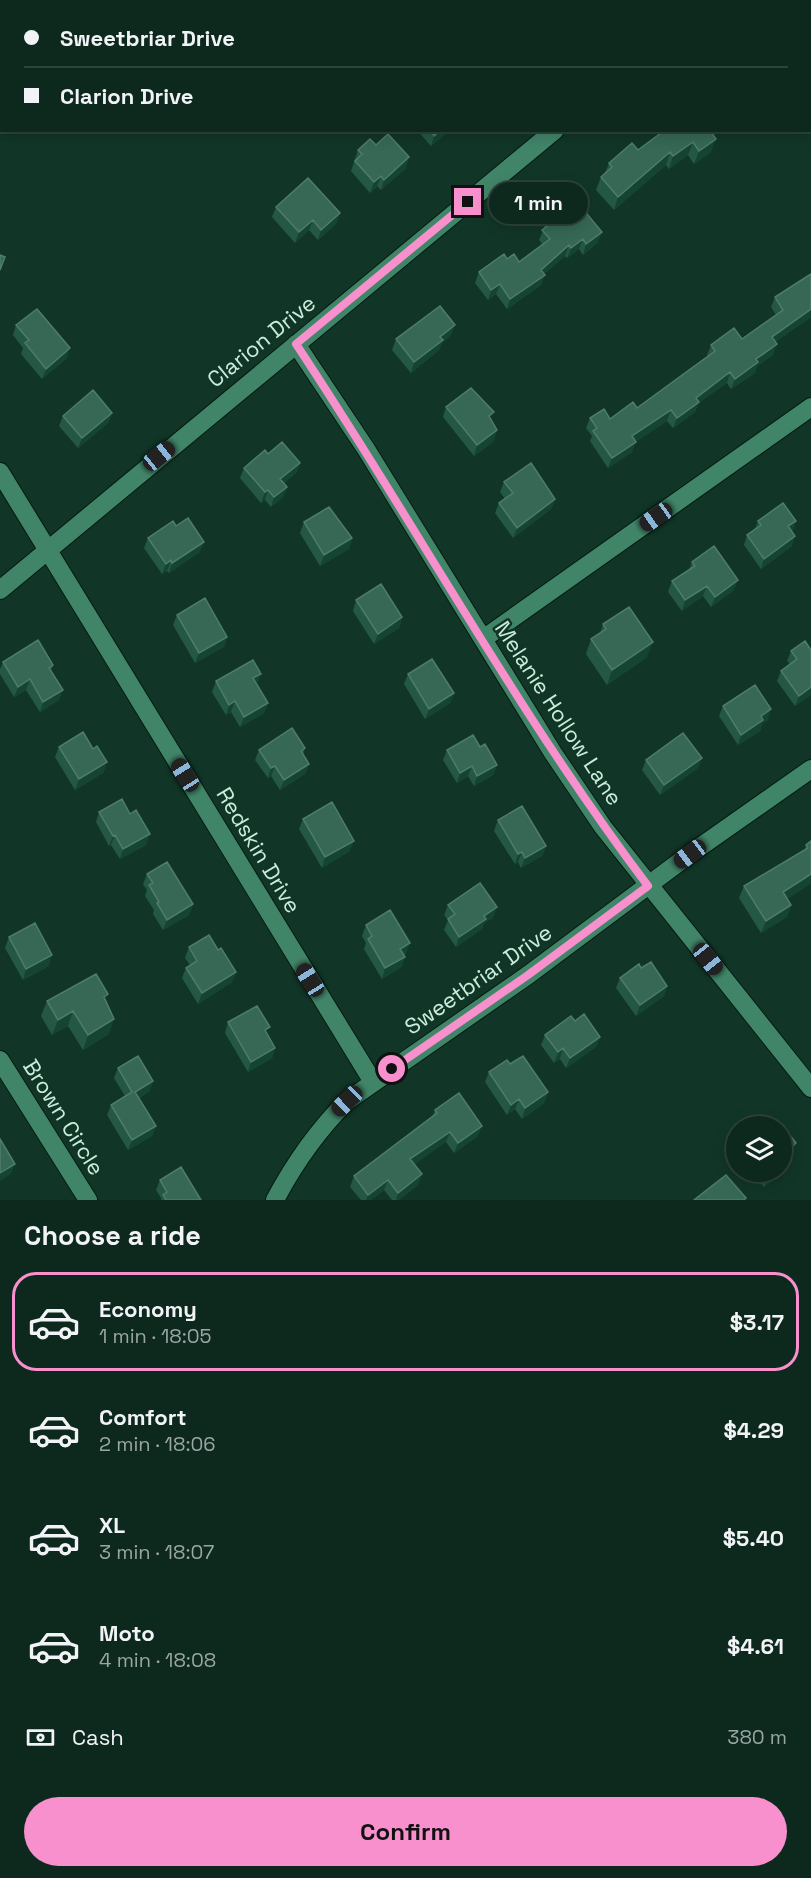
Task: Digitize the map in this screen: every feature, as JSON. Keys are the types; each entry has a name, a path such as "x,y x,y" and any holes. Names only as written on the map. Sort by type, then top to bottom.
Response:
{"street":[{"name":"Clarion Drive","path":"0,590 553,132"},
{"name":"Melanie Hollow Lane","path":"296,344 366,449 553,753 648,886 811,1088"},
{"path":"483,639 811,407"},
{"name":"Redskin Drive","path":"0,472 373,1082"},
{"name":"Sweetbriar Drive","path":"275,1200 303,1151 323,1124 347,1101 528,975 811,769"},
{"name":"Brown Circle","path":"0,1060 88,1200"}],"building":[{"path":"662,132 711,132 716,139 699,151 693,142 673,156 670,152 618,197 601,177 612,167 609,163 632,143 638,150"},
{"path":"388,134 409,157 384,180 381,176 374,182 355,161 362,154 358,150 370,139 376,145"},
{"path":"308,178 340,213 321,230 313,220 299,232 276,207"},
{"path":"573,197 602,232 586,244 583,239 571,248 569,245 541,270 545,275 510,299 500,284 491,290 479,272 504,254 507,259 514,254 519,262 550,239 542,230 551,223 548,218"},
{"path":"0,255 5,257 0,270"},
{"path":"811,274 811,309 772,337 777,344 756,359 758,362 735,379 730,372 696,398 699,402 677,418 671,410 632,436 636,442 612,458 593,431 597,428 590,418 604,409 610,419 633,402 637,408 715,351 711,345 734,328 742,339 783,310 775,297"},
{"path":"440,306 455,325 440,337 443,340 414,362 396,339"},
{"path":"37,309 70,348 46,369 25,343 29,340 16,325"},
{"path":"471,388 494,412 489,416 497,430 477,445 446,407"},
{"path":"93,390 112,413 82,438 63,416"},
{"path":"282,442 300,463 280,479 287,487 274,497 268,490 265,492 244,468 265,450 268,454"},
{"path":"531,463 555,499 517,528 499,503 513,493 504,482"},
{"path":"783,503 796,521 788,526 795,536 764,559 747,535 761,525 758,521"},
{"path":"329,507 352,538 324,555 304,522"},
{"path":"188,518 204,542 172,563 171,560 166,564 148,538 173,521 176,526"},
{"path":"714,546 738,580 715,597 707,586 685,600 672,581 695,566 692,562"},
{"path":"381,584 402,617 378,634 356,600"},
{"path":"205,598 227,637 199,653 177,615"},
{"path":"629,607 653,642 612,670 591,639 606,629 603,624"},
{"path":"38,640 53,665 49,668 63,690 43,702 30,679 18,687 3,662"},
{"path":"805,641 811,650 811,687 799,696 781,671 797,659 791,651"},
{"path":"432,659 454,693 429,709 408,674"},
{"path":"253,660 261,674 253,678 268,703 244,717 235,701 229,705 216,681"},
{"path":"755,685 771,709 761,716 763,720 741,735 723,706"},
{"path":"292,728 305,748 301,751 309,764 284,780 275,766 271,768 259,750"},
{"path":"83,732 93,749 97,746 107,762 79,779 59,747"},
{"path":"683,733 702,758 664,785 646,760"},
{"path":"473,735 480,747 485,744 497,765 477,776 472,766 460,773 447,750"},
{"path":"122,799 130,814 136,810 150,834 123,849 99,812"},
{"path":"332,802 354,841 325,857 303,819"},
{"path":"522,806 546,846 525,858 522,852 518,854 498,820"},
{"path":"811,841 811,874 783,892 791,905 766,921 744,886 808,848 806,845"},
{"path":"167,862 193,904 167,920 149,885 153,883 147,874"},
{"path":"480,883 497,907 484,916 486,919 459,937 448,919 455,914 448,905"},
{"path":"390,910 410,943 400,949 405,957 385,968 368,939 372,936 366,925"},
{"path":"35,923 52,955 26,969 9,937"},
{"path":"209,935 218,950 221,948 236,972 202,993 186,968 197,961 189,947"},
{"path":"651,962 667,986 640,1005 620,978 639,964 641,968"},
{"path":"96,974 108,994 104,997 114,1019 88,1035 73,1011 58,1020 47,1001"},
{"path":"257,1006 270,1027 265,1030 275,1048 251,1062 228,1022"},
{"path":"584,1014 600,1037 570,1058 563,1048 558,1052 545,1035 571,1016 575,1021"},
{"path":"138,1056 153,1081 135,1092 156,1126 132,1140 111,1105 132,1092 118,1068"},
{"path":"523,1056 548,1092 525,1108 519,1099 511,1105 489,1072 507,1060 510,1064"},
{"path":"459,1093 482,1126 458,1143 450,1132 410,1159 422,1174 398,1193 388,1180 368,1195 354,1176 437,1113 435,1110"},
{"path":"0,1139 15,1164 0,1173"},
{"path":"181,1167 201,1200 166,1200 163,1195 167,1192 160,1180"},
{"path":"726,1175 726,1182 732,1182 746,1198 744,1200 694,1200"}],"route":[{"path":"392,1069 528,975 648,886 603,827 553,753 366,449 296,344 468,202"}]}
